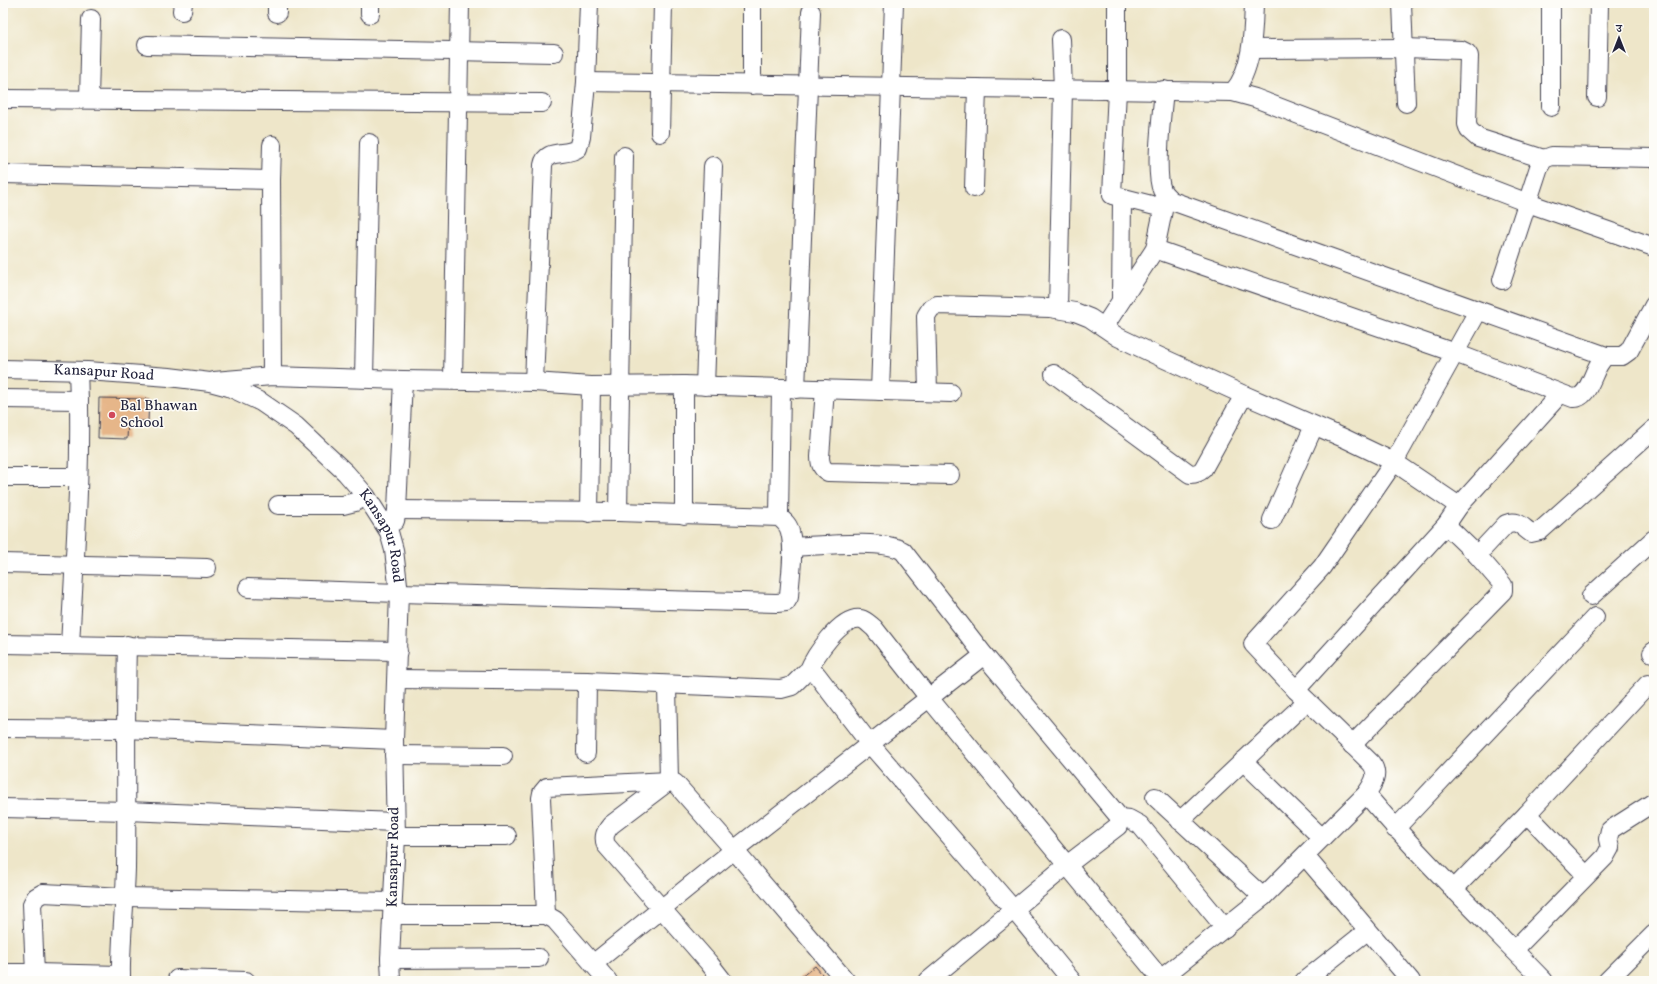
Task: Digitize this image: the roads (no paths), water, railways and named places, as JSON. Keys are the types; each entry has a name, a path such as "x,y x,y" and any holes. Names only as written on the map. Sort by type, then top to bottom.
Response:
{"street":[{"path":"453,380 460,3"},
{"path":"534,382 543,165 546,158 550,154 570,153 578,148 582,137 589,3"},
{"path":"660,133 663,3"},
{"path":"752,3 752,85"},
{"path":"880,391 894,3"},
{"path":"1117,3 1117,90 1112,195 1122,198 1165,202 1172,201 1606,356 1622,356 1629,351 1654,305"},
{"path":"1233,92 1241,80 1252,49 1254,3"},
{"path":"1402,3 1406,103"},
{"path":"1550,107 1551,3"},
{"path":"1597,97 1599,3"},
{"path":"779,517 808,86 811,12"},
{"path":"89,98 91,19"},
{"path":"1058,309 1063,89 1060,39"},
{"path":"148,45 554,53"},
{"path":"1252,49 1405,48 1461,50 1467,52 1469,56 1467,124 1469,130 1478,138 1544,159"},
{"path":"586,82 1233,92 1255,98 1528,203 1654,247"},
{"path":"974,188 977,88"},
{"path":"1104,327 1154,249 1165,202 1160,183 1159,167 1164,90"},
{"path":"3,99 89,98 542,104"},
{"path":"364,378 369,143"},
{"path":"272,145 272,376"},
{"path":"618,512 624,156"},
{"path":"1502,280 1539,167 1544,159 1552,156 1654,158"},
{"path":"705,386 712,166"},
{"path":"3,174 271,180"},
{"path":"1121,300 1122,198"},
{"path":"1154,249 1455,353 1560,394 1577,398 1584,395 1600,361 1606,356"},
{"path":"928,392 926,316 931,308 937,305 1058,309 1075,312 1090,318 1118,337 1244,396 1346,439 1394,462 1459,506"},
{"path":"397,679 586,681 667,686 786,689 792,686 808,672 816,654 836,633 851,621 862,619 874,628 929,698 1160,980 1263,897 1366,794 1373,785 1376,775 1371,763 1302,696 1253,644 1322,567 1394,462 1478,311"},
{"name":"Kansapur Road","path":"3,370 87,370 210,382 229,387 261,402 296,426 346,473 366,496 389,532 394,550 399,593 394,747 395,829 390,959 391,981"},
{"path":"70,645 78,477 78,371"},
{"path":"1054,374 1190,474 1197,474 1203,469 1244,396"},
{"path":"210,382 272,376 534,382 591,386 684,385 951,392"},
{"path":"389,532 395,522 397,510 403,380"},
{"path":"684,385 684,515"},
{"path":"589,513 591,386"},
{"path":"826,389 820,457 820,463 825,470 828,472 950,475"},
{"path":"1180,821 1243,761 1302,696 1446,524 1459,506 1560,394"},
{"path":"3,399 79,400"},
{"path":"1272,520 1314,426"},
{"path":"1477,555 1506,524 1512,522 1519,523 1531,533 1540,531 1654,429"},
{"path":"3,477 78,477"},
{"path":"278,504 343,504 355,502 366,496"},
{"path":"248,588 782,602 786,602 789,597 792,547 790,531 785,522 779,517 618,512 589,513 397,510"},
{"path":"1352,745 1503,591 1503,585 1477,555 1446,524"},
{"path":"1590,596 1654,540"},
{"path":"792,547 874,543 898,548 903,551 984,655 1120,818 1129,819 1140,825 1225,928"},
{"path":"3,563 207,568"},
{"path":"1395,829 1595,617"},
{"path":"3,644 398,651"},
{"path":"3,973 35,973 121,978 127,811 125,729 127,646"},
{"path":"593,964 734,850 984,655"},
{"path":"808,672 817,675 870,744 1014,910 1070,980"},
{"path":"586,681 586,752"},
{"path":"1453,890 1527,814 1648,684"},
{"path":"667,686 669,781"},
{"path":"3,728 125,729 394,747 503,756"},
{"path":"1243,761 1322,838"},
{"path":"669,781 612,825 607,830 604,840 606,845 723,981"},
{"path":"546,915 541,830 541,798 544,790 547,787 669,781 675,783 846,981"},
{"path":"1366,794 1395,829 1453,890 1544,981"},
{"path":"1155,797 1263,897"},
{"path":"1514,950 1610,850 1608,839 1610,830 1654,802"},
{"path":"3,808 127,811 507,836"},
{"path":"1527,814 1586,875"},
{"path":"928,981 1067,865 1118,826 1120,818"},
{"path":"1305,856 1367,931 1411,981"},
{"path":"35,973 32,904 36,897 43,894 546,915 555,920 608,981"},
{"path":"1304,981 1367,931"},
{"path":"1607,981 1654,934"},
{"path":"390,959 539,958"},
{"path":"177,978 246,981"}],"place":[{"name":"Bal Bhawan School","path":"112,415"}]}
